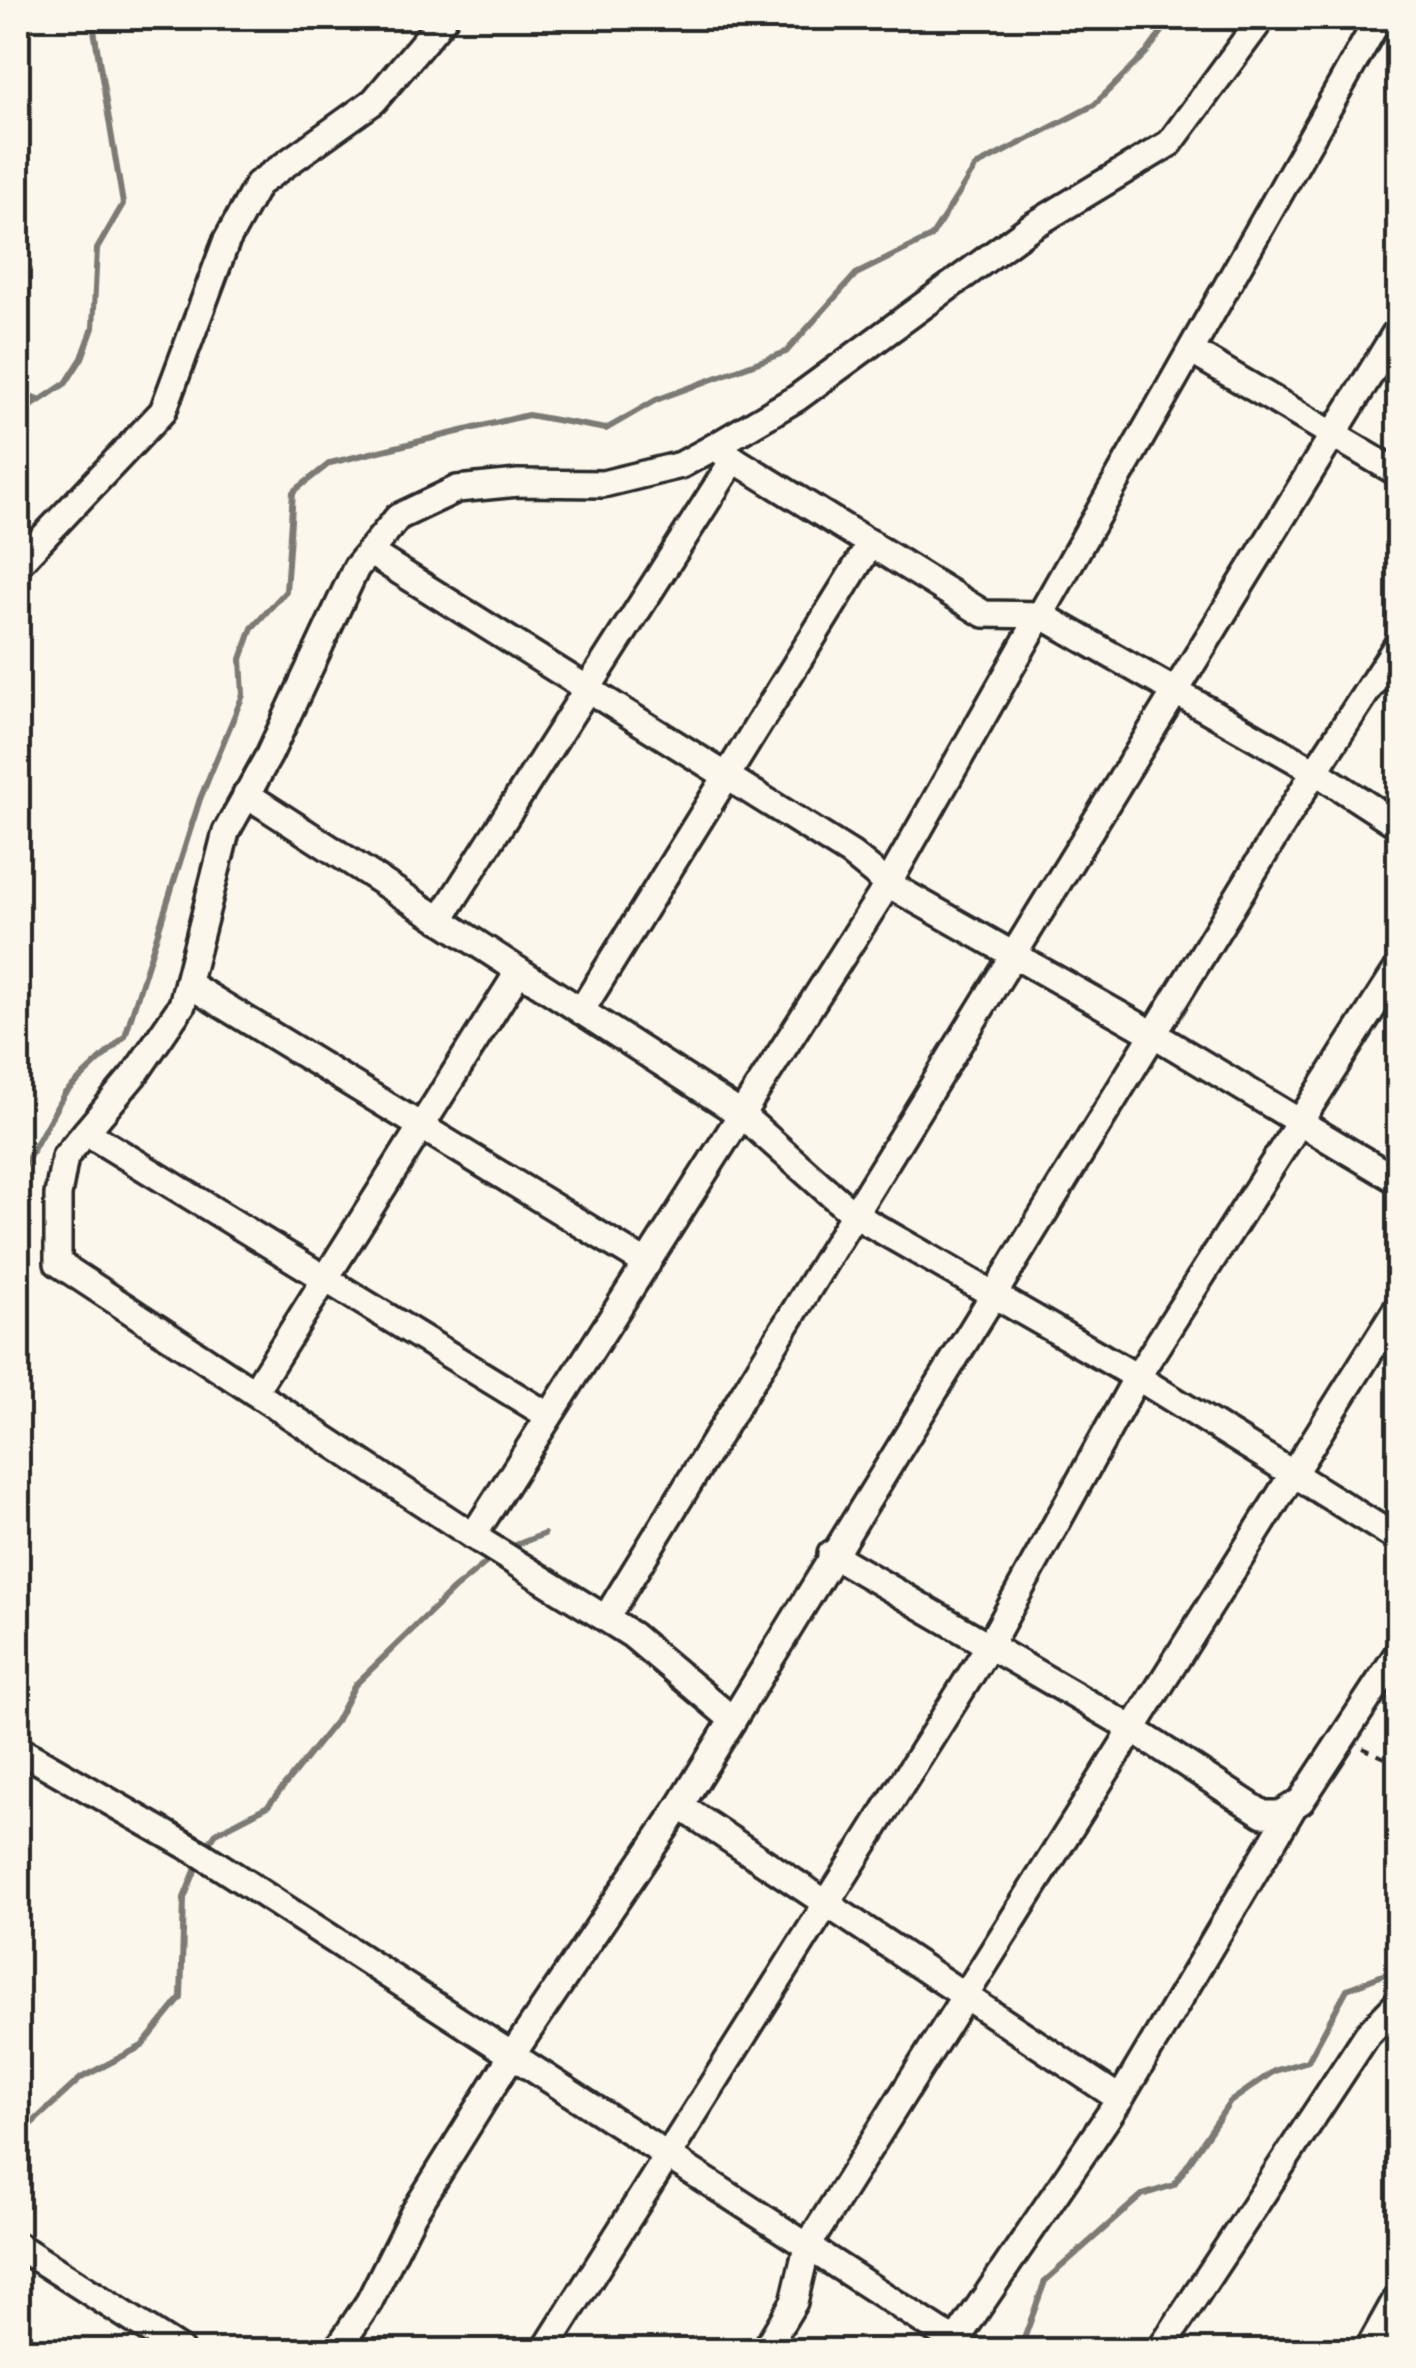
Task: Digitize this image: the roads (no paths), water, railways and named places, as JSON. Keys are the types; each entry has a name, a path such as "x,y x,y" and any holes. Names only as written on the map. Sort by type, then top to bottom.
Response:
{"street":[{"path":"18,564 163,412 226,242 258,184 374,101 444,18"},
{"path":"733,1720 606,1618 473,1536 58,1263 58,1196 65,1157 149,1054 182,1005 226,832 356,568 398,517 457,489 518,482 603,484 724,453 1030,228 1170,143 1262,18"},
{"path":"473,1536 888,884 1379,18"},
{"path":"606,1618 1398,329"},
{"path":"1190,351 1398,473"},
{"path":"724,453 984,614 1040,616 1315,772 1398,825"},
{"path":"440,920 588,688 724,453"},
{"path":"581,1010 870,543"},
{"path":"369,552 852,854 888,884 1156,1035 1398,1181"},
{"path":"337,2350 369,2302 414,2214 512,2056 680,1806 831,1554 1398,644"},
{"path":"246,794 742,1114 853,1214 1137,1377 1398,1539"},
{"path":"544,2350 989,1646 1137,1377 1398,968"},
{"path":"254,1392 519,971"},
{"path":"188,984 646,1264"},
{"path":"86,1132 550,1416"},
{"path":"765,2350 794,2302 807,2247 1398,1307"},
{"path":"831,1554 1131,1728 1263,1814 1292,1809"},
{"path":"18,1749 202,1854 961,2346 1120,2099 1292,1809 1345,1740 1398,1652"},
{"path":"680,1806 1120,2099"},
{"path":"1160,2350 1367,2035 1398,2003"},
{"path":"18,2246 180,2350"},
{"path":"1382,2343 1398,2296"}],"waterway":[{"path":"18,415 66,383 82,358 93,328 97,249 123,204 92,18"},
{"path":"18,1177 64,1094 125,1036 200,799 243,695 241,659 252,628 286,591 293,492 330,463 528,415 606,429 656,400 786,352 856,274 931,237 976,166 1094,105 1147,52 1172,18"},
{"path":"18,400 36,398"},
{"path":"508,1548 544,1534"},
{"path":"204,1850 216,1833 268,1806 336,1721 355,1685 454,1589 493,1557"},
{"path":"18,2136 81,2078 142,2046 181,1998 184,1898 199,1861"},
{"path":"1020,2350 1045,2281 1142,2195 1174,2185 1230,2102 1274,2071 1308,2061 1347,1989 1398,1969"}]}
